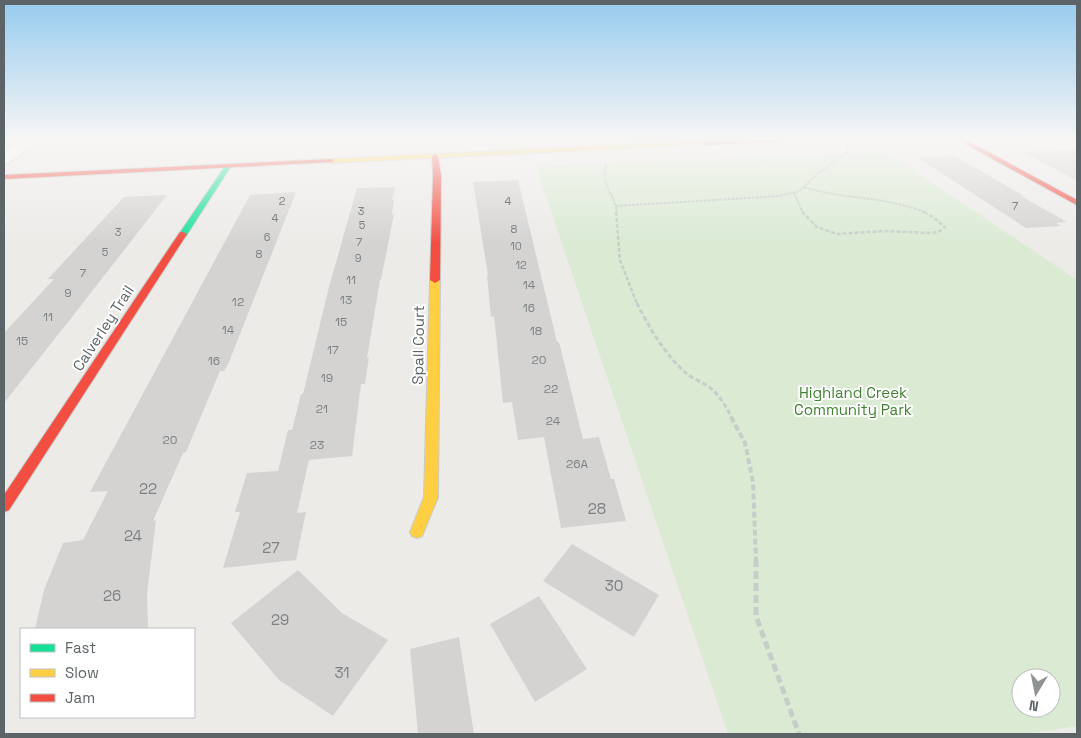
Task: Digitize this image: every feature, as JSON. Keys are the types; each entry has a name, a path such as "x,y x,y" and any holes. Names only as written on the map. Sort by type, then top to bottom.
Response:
{"street":[{"path":"4,177 56,174"},
{"name":"Calverley Trail","path":"4,506 222,174"},
{"name":"Spall Court","path":"417,532 431,496 436,174"},
{"path":"1024,174 1077,203"}],"path":[{"path":"604,174 616,206 620,260 630,289 645,320 686,374 708,386 722,399 745,443 753,482 756,525 756,616 799,734"},
{"path":"616,206 780,196 804,187 817,174"},
{"path":"794,192 798,208 805,218 819,228 833,234 846,235 876,231 930,234 942,231 945,227 938,219 902,206 820,194 804,187"}],"green space":[{"name":"Highland Creek Community Park","path":"539,174 919,174 1077,280 1077,726 1024,734 728,734"}],"building":[{"path":"943,174 987,174 1067,222 1056,223 1061,226 1026,228"},
{"path":"1065,174 1077,174 1077,181"},
{"path":"518,180 557,342 559,342 583,439 599,437 626,521 561,528 544,437 518,440 512,402 503,403 494,316 491,317 488,275 473,182"},
{"path":"395,187 392,200 394,200 392,214 394,214 380,280 367,358 369,357 365,384 361,384 352,456 309,460 297,513 306,512 296,560 223,568 240,512 235,512 247,473 278,471 288,430 292,430 301,394 303,394 329,287 357,188"},
{"path":"296,192 229,362 224,371 220,371 186,452 183,453 153,521 156,520 147,593 148,628 35,628 44,590 63,543 83,540 108,491 90,492 250,195"},
{"path":"167,195 4,403 4,333 54,279 48,279 124,197"},
{"path":"572,544 659,595 634,637 543,581"},
{"path":"298,570 342,613 388,640 333,716 279,680 231,623"},
{"path":"539,596 587,669 535,702 490,624"},
{"path":"459,637 474,734 418,734 410,649"}],"traffic: fast":[{"path":"183,234 222,174"}],"traffic: slow":[{"path":"417,532 431,497 435,280"}],"traffic: jam":[{"path":"4,177 56,174"},
{"path":"435,280 437,174"},
{"path":"1024,174 1077,203"},
{"path":"4,506 183,234"}]}
